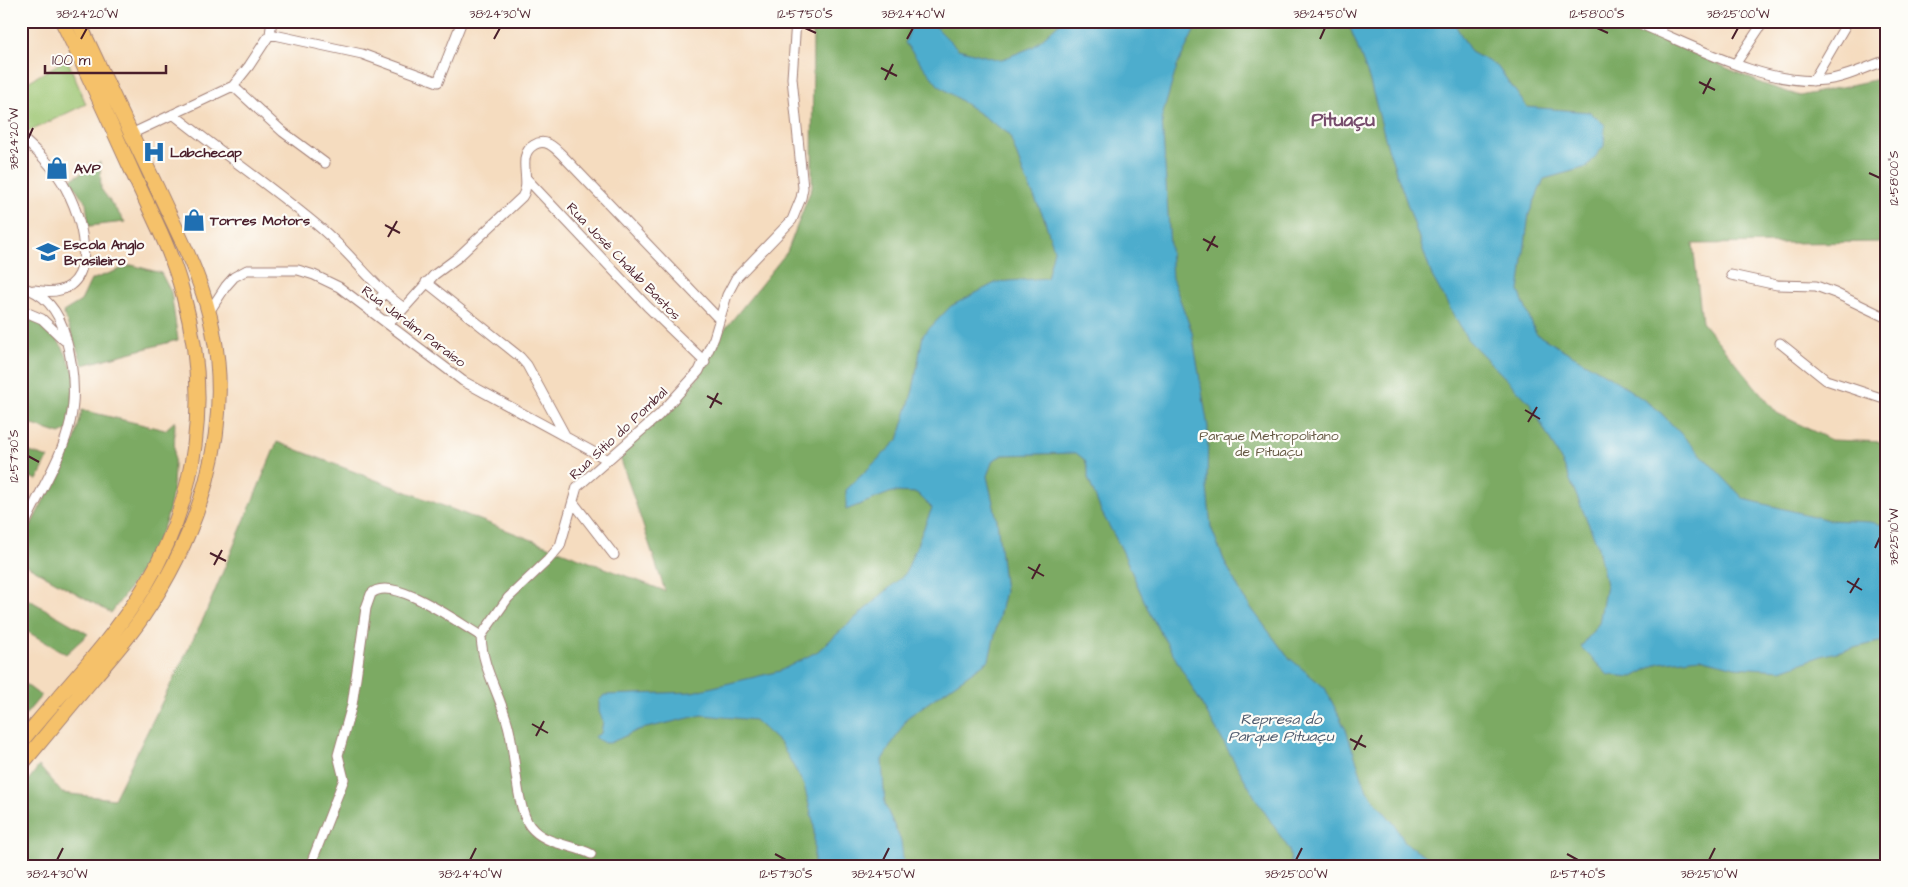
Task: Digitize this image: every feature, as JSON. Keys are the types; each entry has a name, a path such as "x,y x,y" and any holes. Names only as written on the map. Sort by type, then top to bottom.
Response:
{"main road":[{"path":"21,742 122,620 160,560 180,511 194,453 198,423 197,356 183,293 175,268 62,21"},
{"path":"21,766 142,618 184,543 204,487 217,426 219,378 209,312 177,230 78,21"}],"street":[{"path":"131,134 233,86 270,34 272,21"},
{"path":"270,34 362,54 438,82 462,21"},
{"name":"Rua Sítio do Pombal","path":"481,636 494,614 508,598 560,546 577,487 672,403 704,362 727,295 736,278 792,220 801,198 802,188 792,78 796,21"},
{"path":"1633,21 1736,63 1776,77 1813,81 1828,80 1887,60"},
{"path":"1659,31 1666,21"},
{"path":"1736,63 1764,21"},
{"path":"1813,81 1848,21"},
{"path":"233,86 283,132 325,163"},
{"path":"173,114 324,231 363,268 384,293 404,308"},
{"path":"21,137 51,166 66,189 77,215 82,247 82,270 76,283 60,292 52,293 26,289"},
{"path":"383,320 394,319 426,282 457,258 522,197 525,193 525,159 531,146 538,142 550,144 719,319"},
{"name":"Rua José Chalub Bastos","path":"526,178 647,306 704,362"},
{"name":"Rua Jardim Paraíso","path":"209,312 219,294 234,277 247,270 298,270 321,277 339,287 464,381 608,460"},
{"path":"1731,275 1776,285 1816,286 1835,292 1887,318"},
{"path":"426,282 527,364 557,424 566,437"},
{"path":"21,532 56,462 69,429 75,383 63,328 52,307 26,289"},
{"path":"370,312 384,293"},
{"path":"42,319 49,315 52,307"},
{"path":"21,310 42,319 68,344"},
{"path":"1780,343 1826,380 1887,400"},
{"path":"573,502 614,555"},
{"path":"310,866 344,779 345,774 339,763 338,755 352,705 366,608 371,594 382,588 398,590 481,636 487,670 510,732 519,790 528,823 536,833 551,841 591,854"}],"green space":[{"name":"Parque Metropolitano de Pituaçu","path":"813,21 1621,21 1763,84 1800,96 1887,77 1887,242 1693,244 1702,322 1777,413 1831,440 1887,442 1887,866 21,866 21,790 39,766 62,793 114,799 204,617 277,442 665,591 619,454 675,404 700,375 717,339 787,252 812,187"},
{"path":"67,59 86,104 28,132 21,127 21,86"},
{"path":"100,162 101,189 125,222 89,226 86,203 70,180"},
{"path":"132,265 161,273 171,292 178,340 83,365 63,312 81,301 91,280"},
{"path":"21,312 35,318 52,332 63,348 77,378 70,429 60,434 21,421"},
{"path":"82,410 165,430 175,421 173,485 164,525 140,572 111,613 21,562 21,544 75,440"},
{"path":"21,449 48,458 37,480 21,473"},
{"path":"21,595 88,634 66,654 21,628"},
{"path":"21,681 41,696 21,720"}],"water":[{"name":"Represa do Parque Pituaçu","path":"913,21 930,21 958,49 1000,60 1033,47 1062,21 1199,21 1177,66 1162,117 1172,278 1192,332 1208,427 1207,487 1211,527 1224,560 1243,597 1287,656 1325,688 1346,730 1367,791 1395,825 1405,843 1443,866 1292,866 1289,849 1256,799 1150,614 1122,550 1101,511 1088,478 1085,460 1076,453 1003,455 993,460 987,476 997,520 1005,591 989,660 908,717 882,760 885,805 901,841 904,866 814,866 814,825 804,785 781,744 755,720 702,715 638,730 610,743 604,743 594,737 601,733 603,721 599,712 599,701 604,695 692,692 780,671 818,651 905,574 932,508 917,493 892,492 846,510 846,490 898,440 913,390 923,335 951,306 997,282 1047,278 1054,250 1044,218 1024,175 1009,134 938,85 905,43"},
{"path":"1345,21 1453,21 1471,52 1497,66 1527,107 1590,112 1605,125 1604,146 1587,167 1544,179 1529,214 1519,291 1536,334 1612,378 1657,409 1744,499 1829,520 1871,522 1887,526 1887,640 1824,655 1782,670 1735,667 1700,658 1659,663 1633,677 1608,675 1581,647 1599,623 1606,585 1597,544 1564,466 1530,403 1467,339 1432,276 1387,145 1369,78 1351,30"}],"place":[{"name":"Labchecap","path":"154,152"},
{"name":"AVP","path":"57,168"},
{"name":"Torres Motors","path":"194,220"},
{"name":"Escola Anglo Brasileiro","path":"48,252"}],"district":[{"name":"Pituaçu","path":"1343,119"}]}
